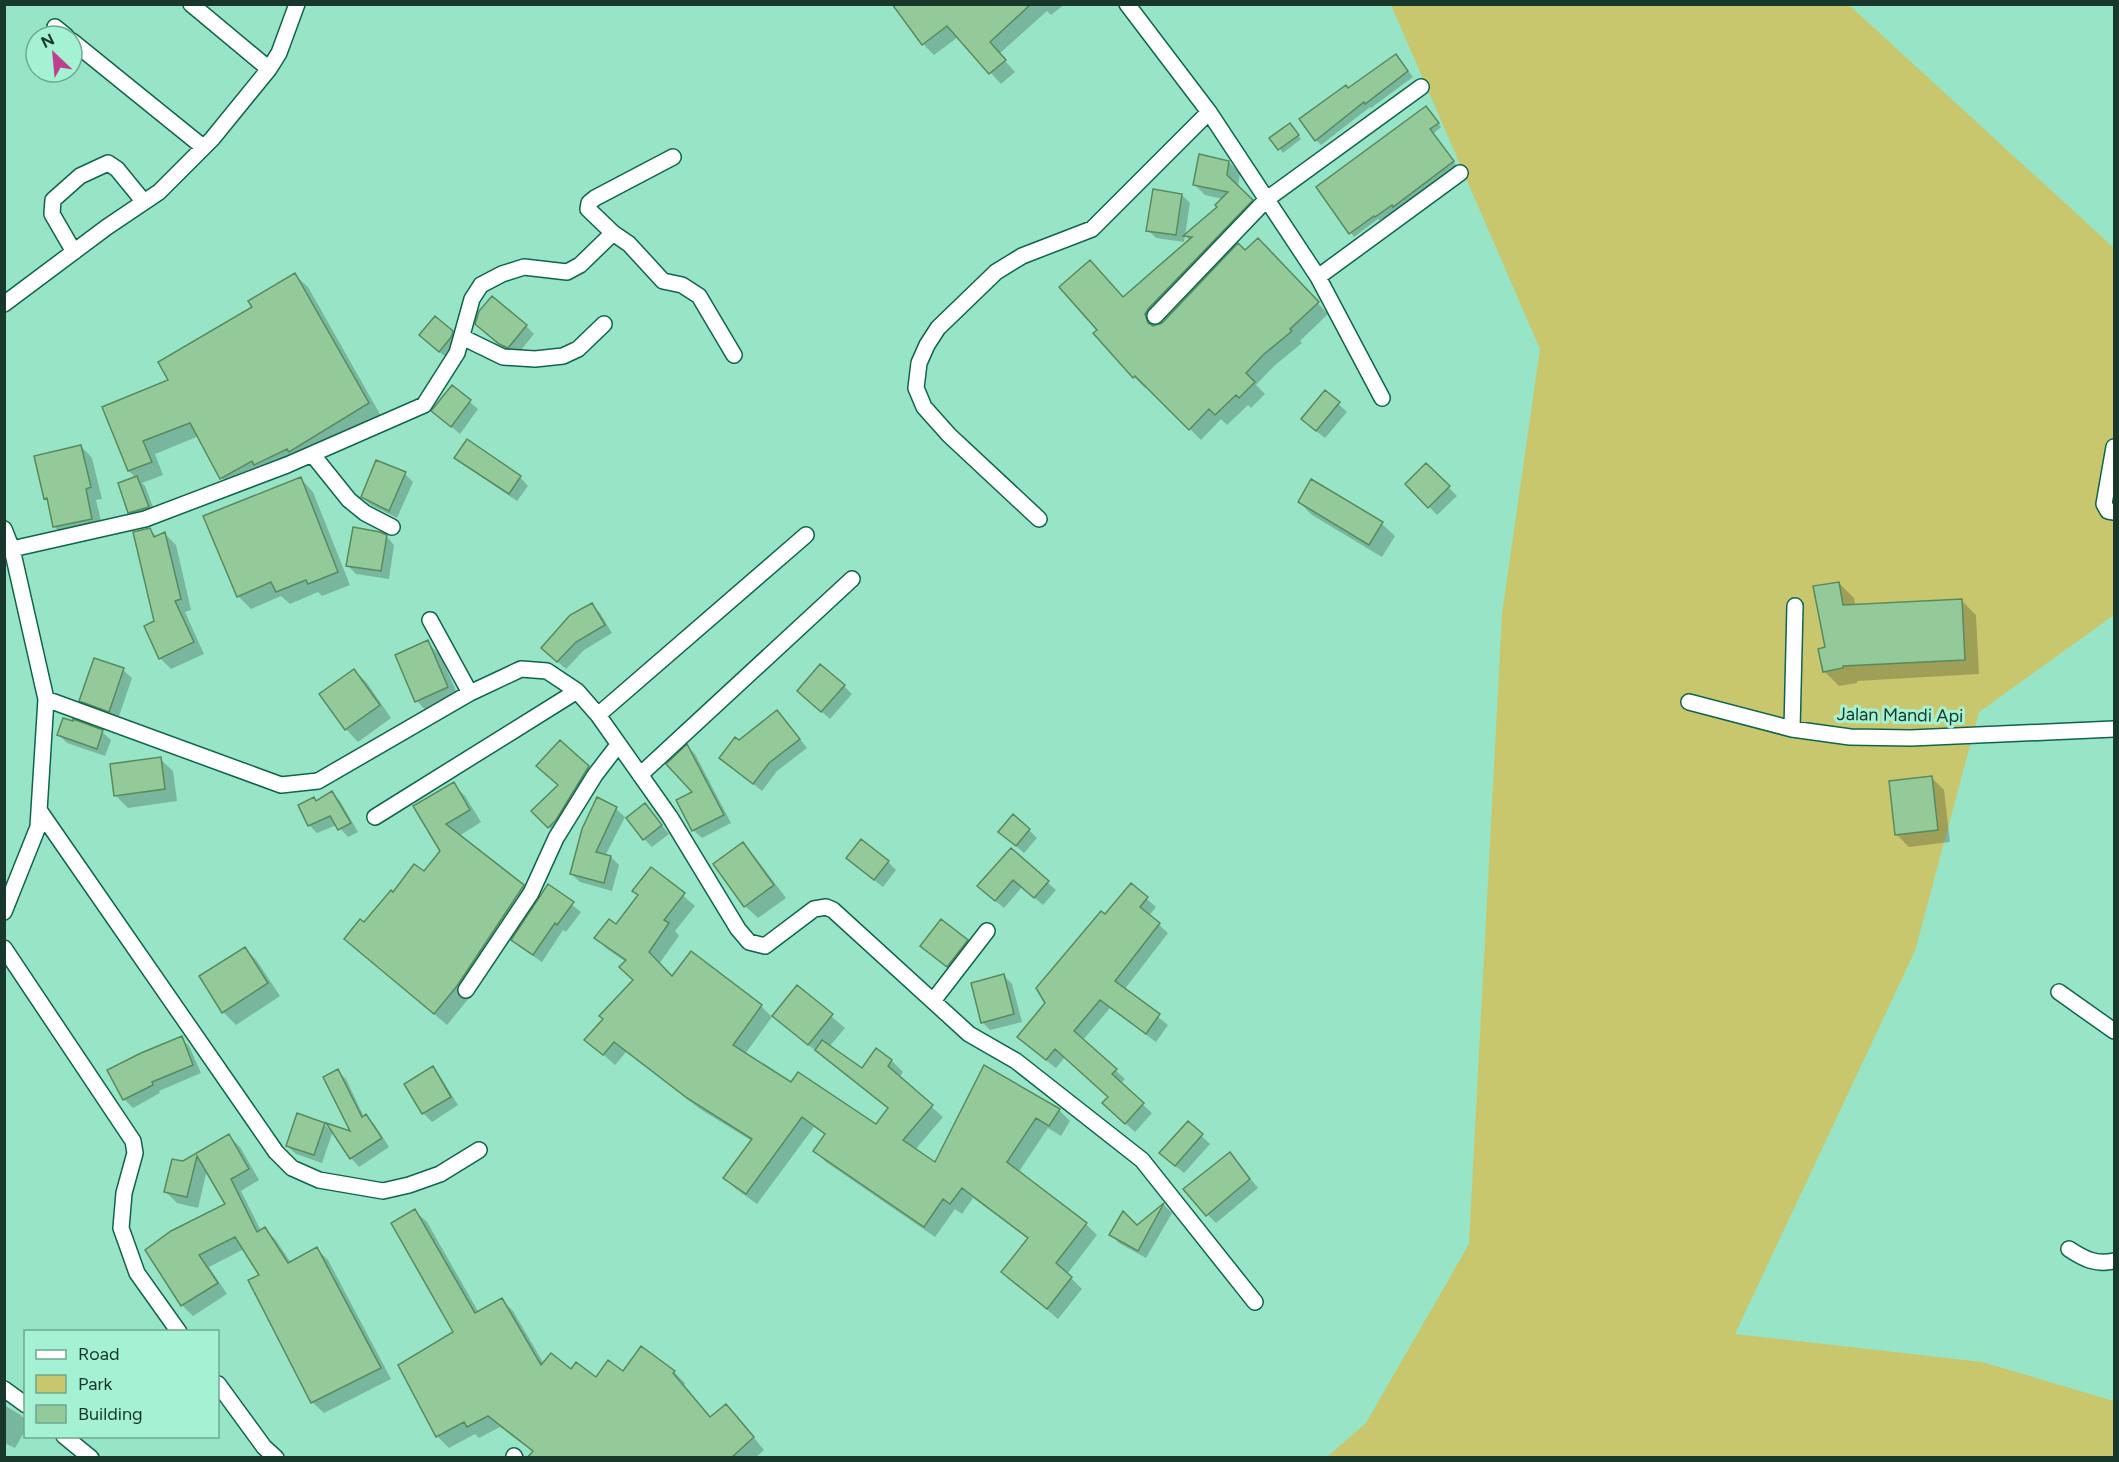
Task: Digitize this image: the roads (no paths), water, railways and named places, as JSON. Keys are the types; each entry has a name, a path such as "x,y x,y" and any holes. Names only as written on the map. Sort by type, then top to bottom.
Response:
{"street":[{"path":"191,4 269,69"},
{"path":"4,304 159,192 203,147 269,69 279,53 297,4"},
{"path":"1127,4 1209,112 1318,277 1382,398"},
{"path":"84,51 203,147"},
{"path":"1155,316 1267,199 1421,87"},
{"path":"1039,519 949,435 924,407 916,388 919,363 938,328 996,272 1022,256 1092,229 1209,112"},
{"path":"673,157 596,198 590,203 588,209 613,233 629,244 663,281 682,285 699,296 734,355"},
{"path":"74,252 52,214 52,200 80,176 108,163 117,169 144,202"},
{"path":"1318,277 1460,173"},
{"path":"12,549 145,519 312,454 424,405 456,353 472,299 481,285 502,274 524,267 567,272 580,265 613,233"},
{"path":"462,338 503,357 535,359 563,356 578,349 604,324"},
{"path":"2115,447 2104,504 2108,512 2115,512"},
{"path":"312,454 349,500 365,513 392,527"},
{"path":"4,530 12,549 46,699 38,826 4,912"},
{"path":"598,715 806,535"},
{"path":"640,775 852,579"},
{"path":"1792,729 1795,606"},
{"path":"430,620 470,693"},
{"path":"46,699 281,785 318,781 470,693 521,669 548,671 577,691 598,715 670,817 738,929 749,942 765,946 814,909 833,910 969,1034 1016,1061 1143,1160 1255,1302"},
{"path":"375,817 577,691"},
{"name":"Jalan Mandi Api","path":"1689,702 1792,729 1850,737 1901,738 2115,729"},
{"path":"466,990 531,893 556,838 618,745"},
{"path":"39,810 276,1152 292,1168 319,1180 383,1191 410,1185 440,1174 479,1150"},
{"path":"933,1001 987,931"},
{"path":"4,948 133,1141 135,1153 124,1193 121,1228 136,1273 178,1330"},
{"path":"2059,992 2115,1031"},
{"path":"2069,1249 2083,1259 2096,1263 2115,1261"},
{"path":"219,1385 264,1447 276,1458"},
{"path":"4,1389 24,1404"},
{"path":"65,1438 75,1452 91,1458"}]}
